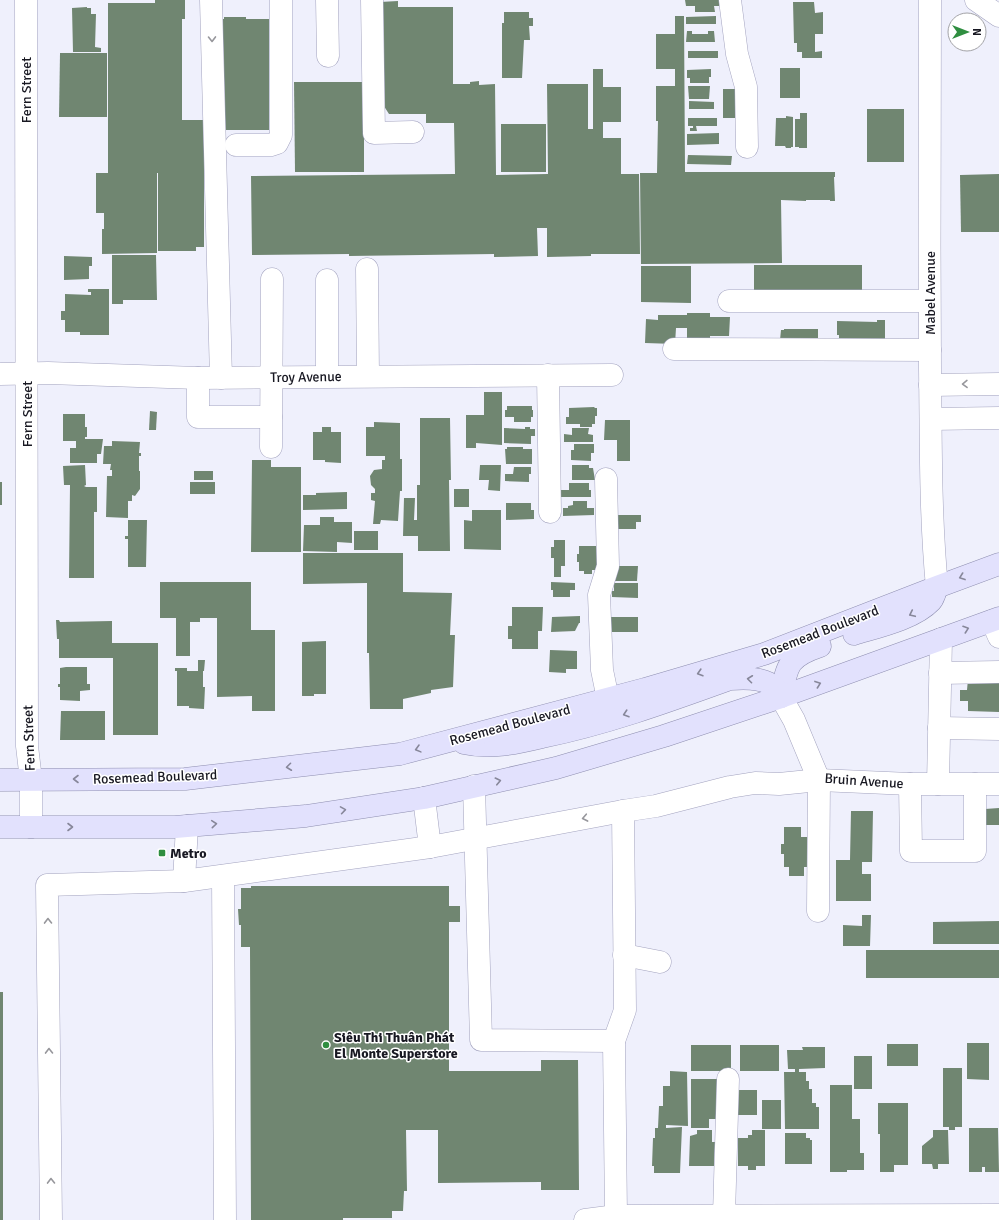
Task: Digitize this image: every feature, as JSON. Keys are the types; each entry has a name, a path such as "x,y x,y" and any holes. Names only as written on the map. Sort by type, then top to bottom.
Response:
{"main road":[{"name":"Rosemead Boulevard","path":"0,780 185,779 400,754 608,699 764,654 937,586 999,564"},
{"path":"781,697 786,672 793,658 805,651 900,619 918,611 932,600 937,586"},
{"path":"0,827 187,826 306,816 424,798 556,768 664,736 781,697 941,639 996,625"},
{"path":"452,740 473,745 502,745 573,731 730,679 740,678 765,681 774,686 781,697"}],"street":[{"name":"Fern Street","path":"26,0 27,746 31,780 31,827"},
{"path":"212,0 221,378"},
{"path":"236,145 271,145 277,143 281,135 281,0"},
{"path":"328,0 328,56"},
{"path":"372,0 374,133 413,132"},
{"path":"730,0 737,54 746,87 747,146"},
{"name":"Mabel Avenue","path":"930,0 930,385 933,548 937,586"},
{"path":"976,0 999,16"},
{"path":"367,269 368,376"},
{"path":"271,447 272,279"},
{"path":"327,280 327,376"},
{"path":"729,301 929,301"},
{"path":"674,349 930,350"},
{"name":"Troy Avenue","path":"0,374 27,373 198,378 612,374"},
{"path":"548,375 550,512"},
{"path":"198,378 198,417 271,417"},
{"path":"930,385 999,384"},
{"path":"931,419 999,418"},
{"path":"606,479 608,566 599,595 602,670 608,699"},
{"path":"938,784 941,639"},
{"path":"940,672 999,672"},
{"name":"Bruin Avenue","path":"781,697 794,720 819,780 910,784 999,784"},
{"path":"939,728 999,729"},
{"path":"51,1220 47,885 184,881 223,876 430,847 476,839 656,806 730,787 755,783 779,784 819,780 818,911"},
{"path":"910,784 911,851 975,851 975,784"},
{"path":"474,786 481,1040 614,1041"},
{"path":"424,798 430,847"},
{"path":"616,1216 614,1041 625,1010 623,811"},
{"path":"184,881 187,826"},
{"path":"223,876 225,1220"},
{"path":"624,955 660,962"},
{"path":"728,1080 735,1217"},
{"path":"585,1220 616,1216 898,1217 999,1215"}],"building":[{"path":"155,0 185,0 185,19 182,19 182,120 204,120 204,247 196,247 196,251 158,251 157,173 157,253 102,254 102,229 104,229 104,213 96,213 96,173 108,173 108,3 155,3"},
{"path":"685,0 719,0 719,6 714,6 715,12 695,12 695,6 686,6"},
{"path":"398,1 398,7 453,7 453,84 470,84 470,82 479,81 479,85 495,84 496,175 548,174 547,84 588,84 588,129 593,129 593,69 603,69 603,87 621,87 621,122 603,122 603,138 621,138 621,174 639,174 640,254 591,254 591,256 547,257 547,228 537,228 538,256 494,257 494,254 349,256 349,254 252,255 251,176 455,174 454,123 426,123 426,114 389,114 380,100 380,2"},
{"path":"793,2 814,2 815,13 823,12 823,34 815,34 815,52 822,51 822,58 802,58 802,52 797,52 797,43 794,43"},
{"path":"72,8 91,8 91,14 96,14 95,47 101,48 101,52 73,52"},
{"path":"504,12 529,12 529,18 533,18 533,26 529,26 530,40 524,40 522,78 502,78 502,23 504,23"},
{"path":"675,16 684,16 685,172 835,172 835,201 781,200 782,263 641,264 640,173 657,173 658,121 656,121 656,86 675,86 675,69 656,69 656,34 675,34"},
{"path":"716,16 716,24 686,24 686,17"},
{"path":"224,17 269,19 269,130 223,130"},
{"path":"687,31 692,31 692,34 708,34 708,31 714,31 715,42 686,42"},
{"path":"688,51 718,51 718,58 688,58"},
{"path":"60,53 107,53 107,117 59,117"},
{"path":"780,68 800,68 800,98 780,98"},
{"path":"711,69 709,83 690,83 690,78 687,78 687,70"},
{"path":"294,82 364,82 364,172 295,172"},
{"path":"688,86 710,86 709,99 689,99"},
{"path":"723,89 741,89 741,118 723,118"},
{"path":"689,101 714,102 714,109 689,109"},
{"path":"867,109 904,109 904,162 867,162"},
{"path":"800,113 807,113 807,148 795,147 795,119 800,119"},
{"path":"786,116 793,117 793,147 791,148 786,148 785,146 775,146 776,118 786,118"},
{"path":"688,118 717,118 717,126 696,126 697,131 690,131 690,128 693,128 693,126 688,126"},
{"path":"501,124 546,124 546,172 501,172"},
{"path":"719,133 719,144 687,145 687,134"},
{"path":"688,155 732,156 731,165 687,164"},
{"path":"999,174 999,232 961,232 960,175"},
{"path":"112,255 156,255 157,300 123,300 123,304 112,304"},
{"path":"64,256 92,257 92,266 89,266 89,279 64,280"},
{"path":"754,265 862,265 862,293 754,293"},
{"path":"641,266 691,266 691,303 641,302"},
{"path":"88,289 109,289 109,335 80,335 80,332 65,332 65,320 61,320 61,311 65,311 65,294 91,295 91,292 88,292"},
{"path":"687,313 710,313 710,317 730,317 729,336 710,336 710,341 687,341 687,328 676,328 675,344 645,343 646,319 658,320 658,315 687,315"},
{"path":"877,320 885,320 885,344 839,343 839,335 837,335 837,321 877,322"},
{"path":"818,329 818,348 780,340 781,330"},
{"path":"484,392 502,392 502,445 476,443 476,448 466,448 466,415 484,415"},
{"path":"507,406 532,406 533,417 531,417 531,422 514,422 514,417 505,417 505,410 507,410"},
{"path":"569,408 597,408 597,416 595,416 595,424 592,424 592,427 580,427 580,424 566,424 566,417 569,417"},
{"path":"150,411 157,412 156,430 149,430"},
{"path":"63,414 85,414 87,437 85,437 85,439 103,439 101,454 97,454 97,463 70,463 70,448 76,448 76,441 63,441"},
{"path":"420,418 450,418 450,551 418,551 418,536 403,536 404,498 415,498 414,520 417,520 417,485 420,485"},
{"path":"605,420 630,420 630,461 617,461 617,440 604,440"},
{"path":"374,422 400,423 402,491 400,491 398,521 381,520 380,524 373,524 375,501 371,500 371,493 375,493 375,489 371,485 370,476 374,470 382,469 382,460 385,460 385,456 366,456 366,427 374,427"},
{"path":"322,427 331,427 331,432 341,432 341,463 325,462 325,460 313,460 313,432 322,432"},
{"path":"525,427 535,429 535,436 531,436 531,444 504,443 504,428 525,429"},
{"path":"572,428 589,428 588,434 593,435 593,442 564,442 564,434 572,435"},
{"path":"112,441 140,442 140,489 135,496 132,495 132,501 128,501 128,518 106,517 107,476 112,476 112,470 110,470 111,464 103,464 104,446 112,446"},
{"path":"574,444 594,444 594,453 591,453 591,461 571,460 571,450 574,450"},
{"path":"507,447 523,447 523,449 532,449 532,464 506,464 505,449 507,449"},
{"path":"252,460 271,460 271,467 301,467 301,552 251,552"},
{"path":"85,465 86,485 84,486 97,487 97,512 94,512 94,578 69,578 70,485 64,485 63,466"},
{"path":"480,465 501,465 500,491 488,490 489,480 479,480"},
{"path":"572,465 589,465 589,468 593,468 595,480 572,480"},
{"path":"514,467 531,467 529,482 505,481 505,474 513,474"},
{"path":"194,471 213,471 213,480 194,480"},
{"path":"0,482 2,482 2,505 0,505"},
{"path":"190,482 215,482 215,494 190,494"},
{"path":"569,483 589,483 591,497 561,497 561,490 569,490"},
{"path":"454,489 469,489 469,507 454,507"},
{"path":"347,492 347,509 303,510 303,495"},
{"path":"573,501 587,501 587,508 594,508 594,515 563,516 563,508 568,508 568,506 573,505"},
{"path":"506,503 531,503 531,510 534,510 534,519 506,520"},
{"path":"472,510 501,510 501,550 464,549 464,520 472,521"},
{"path":"612,515 641,515 641,522 636,522 636,529 612,529"},
{"path":"320,517 334,517 334,522 352,522 352,543 337,542 337,552 303,551 304,525 320,525"},
{"path":"128,520 147,520 146,567 128,567 128,539 125,539 125,536 128,536"},
{"path":"354,531 378,531 378,550 354,550"},
{"path":"554,540 565,540 565,566 561,566 561,577 554,577 554,558 551,558 551,547 554,547"},
{"path":"579,546 603,546 603,570 592,570 592,574 584,574 584,571 579,571 577,554 579,554"},
{"path":"303,553 403,553 403,592 452,593 450,635 455,635 453,687 431,690 431,693 403,699 403,709 370,709 369,653 367,653 367,583 303,584"},
{"path":"617,566 638,566 637,581 614,581"},
{"path":"160,582 251,582 251,630 275,630 275,711 252,711 252,696 217,697 217,618 200,618 200,622 190,622 190,656 176,656 176,618 160,618"},
{"path":"551,582 575,583 575,590 570,590 570,597 553,597"},
{"path":"614,583 638,583 638,598 612,597"},
{"path":"512,607 543,607 542,631 538,631 538,649 512,649 512,639 508,639 508,626 512,626"},
{"path":"580,616 580,623 575,631 551,632 552,617"},
{"path":"611,617 638,617 638,632 611,632"},
{"path":"56,620 59,620 60,622 112,621 112,643 158,643 158,735 113,735 113,658 59,658 59,639 57,639"},
{"path":"326,641 326,694 302,696 302,642"},
{"path":"550,650 577,651 577,669 566,669 566,673 549,672"},
{"path":"198,660 205,660 203,671 203,687 205,687 204,709 189,708 189,706 177,706 177,671 175,671 175,668 187,668 187,671 198,671"},
{"path":"87,667 87,684 90,684 90,690 80,691 80,701 60,700 60,687 58,687 58,684 60,684 60,668"},
{"path":"999,676 999,712 968,711 968,701 960,701 960,690 967,690 968,679"},
{"path":"61,711 105,711 105,740 60,740"},
{"path":"999,808 999,825 986,825 985,809"},
{"path":"851,811 873,811 872,862 862,862 862,874 871,874 871,901 836,901 836,860 850,860"},
{"path":"784,827 801,827 801,837 813,837 809,867 804,867 804,876 789,876 789,867 784,867 784,854 781,854 781,844 784,844"},
{"path":"251,886 449,886 449,906 460,906 460,922 449,922 449,1071 541,1071 541,1060 578,1060 579,1190 541,1190 541,1182 438,1183 438,1130 406,1130 407,1191 404,1191 403,1211 392,1211 392,1218 343,1218 343,1220 251,1220 250,947 241,947 241,925 239,925 238,909 241,909 241,888 251,888"},
{"path":"862,915 871,915 870,946 843,946 843,925 862,926"},
{"path":"999,921 999,944 933,944 933,922"},
{"path":"866,950 999,950 999,978 866,978"},
{"path":"0,992 3,992 3,1220 0,1220"},
{"path":"967,1043 989,1043 989,1080 967,1079"},
{"path":"887,1044 918,1044 918,1066 887,1066"},
{"path":"691,1045 731,1045 731,1071 691,1071"},
{"path":"740,1045 779,1045 779,1071 740,1071"},
{"path":"802,1047 825,1047 825,1068 799,1069 799,1072 795,1072 795,1069 788,1069 787,1050 803,1050"},
{"path":"854,1056 872,1056 872,1089 854,1089"},
{"path":"943,1068 962,1068 962,1127 955,1127 955,1130 949,1130 949,1127 943,1127"},
{"path":"670,1071 687,1072 688,1126 666,1125 666,1128 682,1127 680,1173 654,1173 654,1166 652,1166 653,1138 655,1138 655,1128 658,1128 659,1106 663,1106 663,1086 670,1086"},
{"path":"784,1072 806,1072 806,1081 809,1081 809,1089 812,1089 812,1103 816,1103 816,1107 819,1107 819,1129 785,1129"},
{"path":"691,1079 717,1079 717,1119 709,1119 709,1128 691,1128"},
{"path":"830,1085 852,1085 852,1119 860,1119 860,1153 864,1153 864,1170 830,1172"},
{"path":"738,1090 757,1090 757,1115 738,1115"},
{"path":"762,1100 781,1100 781,1129 762,1129"},
{"path":"878,1103 908,1103 908,1165 894,1165 894,1172 880,1172"},
{"path":"969,1128 998,1128 999,1172 985,1172 985,1167 982,1167 982,1172 969,1172"},
{"path":"697,1130 712,1130 712,1142 715,1142 714,1166 689,1166 690,1136 697,1134"},
{"path":"752,1130 765,1130 765,1166 756,1166 756,1170 748,1170 748,1166 738,1166 738,1138 748,1138 748,1135 752,1135"},
{"path":"933,1130 948,1130 949,1164 938,1164 938,1169 933,1169 932,1164 922,1164 922,1146 933,1137"},
{"path":"785,1133 806,1133 806,1138 810,1138 810,1140 812,1140 812,1164 785,1164"}],"place":[{"name":"Metro","path":"162,853"},
{"name":"Siêu Thi Thuân Phát El Monte Superstore","path":"326,1045"}]}
